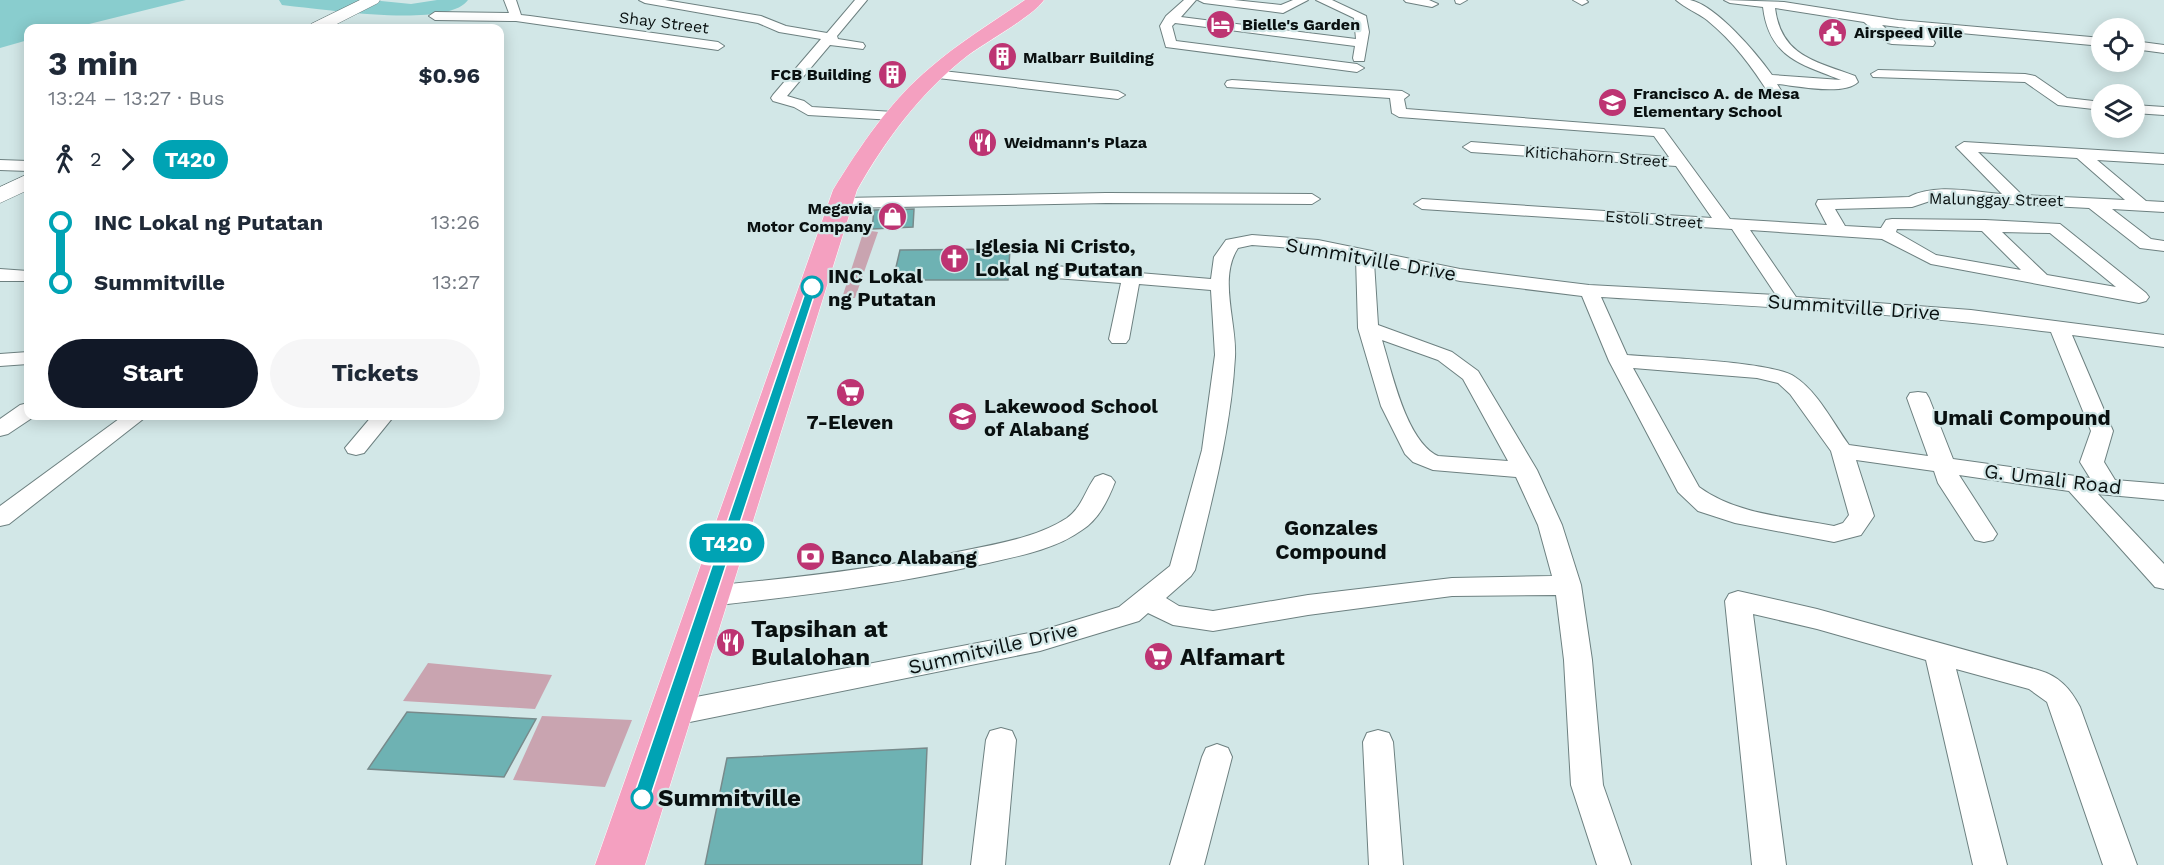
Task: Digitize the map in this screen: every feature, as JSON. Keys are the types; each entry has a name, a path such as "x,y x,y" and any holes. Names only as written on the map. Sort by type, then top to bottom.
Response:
{"highway":[{"path":"620,865 841,203 860,164 894,116 934,74 954,57 1036,0"}],"main road":[{"path":"325,24 364,4"},
{"path":"0,196 24,183"}],"street":[{"path":"510,0 516,16"},
{"path":"645,0 761,20 783,29 831,36"},
{"path":"861,0 778,98 800,104 808,111 894,116"},
{"path":"1190,0 1170,19 1166,26 1170,44 1357,68"},
{"path":"1204,0 1277,9 1290,7 1302,0"},
{"path":"1322,0 1360,16 1363,32 1354,92"},
{"path":"1410,0 1432,4"},
{"path":"1682,0 1693,4 1738,42 1769,79 1776,93"},
{"path":"1730,0 1769,4 1784,3 1919,26 2091,41"},
{"path":"1769,4 1772,29 1789,52 1850,79 1851,82 1847,85 1769,79"},
{"name":"Shay Street","path":"435,16 516,16 549,24 718,46"},
{"path":"1170,19 1361,43"},
{"path":"1868,19 1892,40 1929,43 1919,26"},
{"path":"831,36 835,43 859,46"},
{"path":"2145,46 2164,48"},
{"path":"934,74 1118,95"},
{"path":"1878,74 2025,78 2062,102 2091,105"},
{"path":"1232,84 1400,95 1399,113 1654,131 1661,134 1679,162"},
{"path":"2145,110 2164,111"},
{"path":"1502,123 1510,149"},
{"path":"1551,127 1562,153"},
{"name":"Kitichahorn Street","path":"1471,147 1679,162 1731,224 1790,302"},
{"path":"2016,198 1964,147 2164,159"},
{"path":"2081,154 2157,208"},
{"path":"0,165 24,166"},
{"name":"Malunggay Street","path":"1840,232 1824,204 1912,202 1923,196 1933,195 2092,202 2157,208"},
{"path":"841,203 1106,198 1312,199"},
{"path":"2092,202 2146,244 2164,246"},
{"name":"Estoli Street","path":"1422,204 1886,234"},
{"path":"1892,225 2054,228 2139,297 1931,259 1886,234 1892,225"},
{"path":"1985,225 2043,281"},
{"name":"Summitville Drive","path":"670,714 1040,641 1129,614 1182,570 1213,450 1225,355 1220,285 1223,257 1232,244 1252,240 1318,245 1460,275 1589,291 1790,302 1971,316 2164,340"},
{"path":"1365,256 1368,328 1392,406 1413,449 1421,457 1433,463 1525,470"},
{"path":"1055,272 1220,285"},
{"path":"0,275 24,276"},
{"path":"1119,339 1131,278"},
{"path":"1589,291 1618,361 1689,492 1707,505 1735,515 1834,534 1852,529 1862,516 1842,451 1798,389 1785,379 1757,372 1618,361"},
{"path":"1368,328 1445,356 1472,375 1525,470 1550,525 1568,585 1578,660 1587,785 1614,865"},
{"path":"2059,328 2103,431 2092,462 2107,486"},
{"path":"0,360 24,358"},
{"path":"1918,398 1950,483 1984,534"},
{"path":"0,429 24,413"},
{"path":"0,518 131,420"},
{"path":"356,448 380,420"},
{"name":"G. Umali Road","path":"1842,451 2076,484 2164,492"},
{"path":"709,596 840,582 1007,550 1067,529 1083,517 1095,503 1103,482"},
{"path":"2076,484 2164,580"},
{"path":"1146,600 1173,615 1213,621 1308,605 1452,587 1568,585"},
{"path":"1768,865 1738,601 1817,619 2038,681 2056,694 2065,706 2120,865"},
{"path":"1938,653 1990,865"},
{"path":"988,865 1001,740"},
{"path":"1378,742 1386,865"},
{"path":"1187,865 1217,757"}],"shaded area":[{"path":"864,230 878,232 855,298 842,298"},
{"path":"428,663 552,675 535,709 403,701"},
{"path":"542,716 632,720 605,787 513,780"}],"water":[{"path":"0,0 186,0 89,24 24,24 24,41 0,48"}],"building":[{"name":"Megavia Motor Company","path":"914,209 913,227 872,229 874,210"},
{"name":"Iglesia Ni Cristo, Lokal ng Putatan","path":"1010,249 1008,280 893,280 900,250"},
{"path":"407,712 536,719 504,777 368,769"},
{"path":"927,748 922,865 705,865 727,758"}],"waterway":[{"path":"290,0 411,10 432,8 457,0"}],"bus line":[{"name":"T420","path":"642,798 812,287"}],"place":[{"name":"Bielle's Garden","path":"1221,24"},
{"name":"Airspeed Ville","path":"1833,32"},
{"name":"Malbarr Building","path":"1002,57"},
{"name":"FCB Building","path":"892,74"},
{"name":"Francisco A. de Mesa Elementary School","path":"1612,102"},
{"name":"Weidmann's Plaza","path":"983,142"},
{"name":"Megavia Motor Company","path":"893,217"},
{"name":"Iglesia Ni Cristo, Lokal ng Putatan","path":"954,258"},
{"name":"INC Lokal ng Putatan","path":"812,287"},
{"name":"7-Eleven","path":"850,392"},
{"name":"Lakewood School of Alabang","path":"963,417"},
{"name":"Banco Alabang","path":"810,557"},
{"name":"Tapsihan at Bulalohan","path":"730,643"},
{"name":"Alfamart","path":"1159,657"},
{"name":"Summitville","path":"642,798"}],"district":[{"name":"Umali Compound","path":"2022,418"},
{"name":"Gonzales Compound","path":"1331,540"}]}
